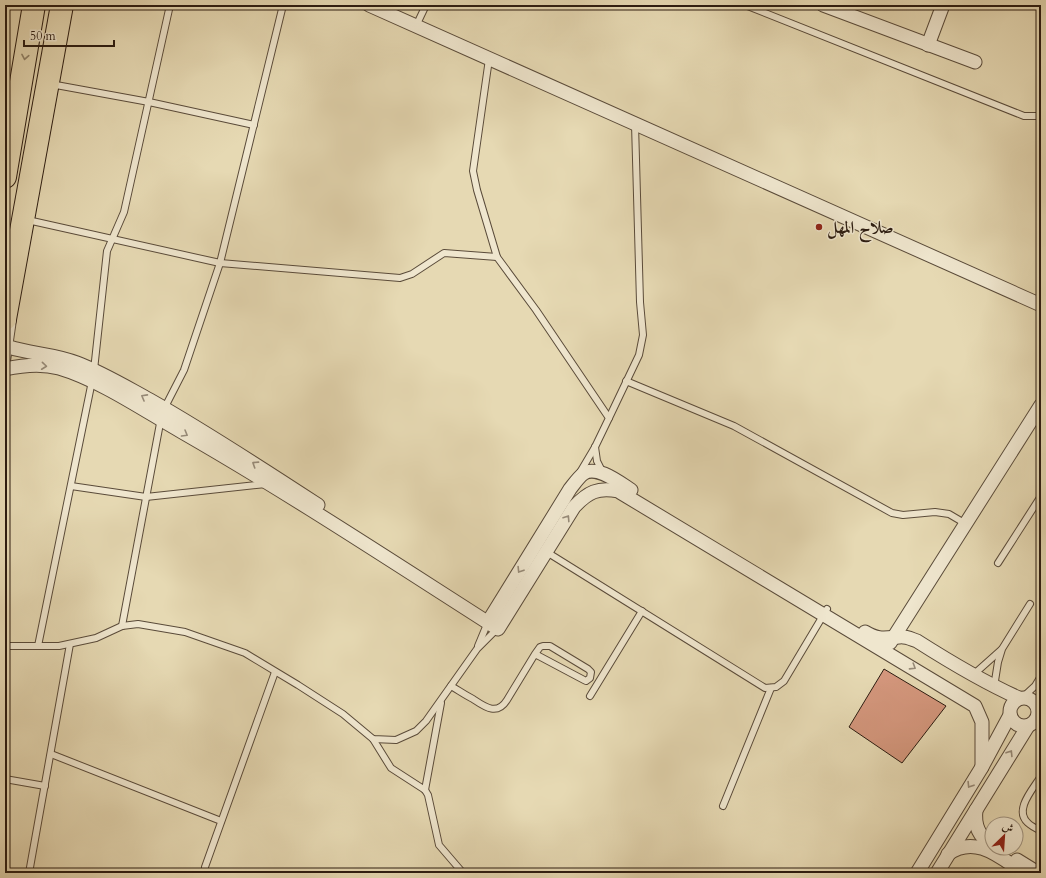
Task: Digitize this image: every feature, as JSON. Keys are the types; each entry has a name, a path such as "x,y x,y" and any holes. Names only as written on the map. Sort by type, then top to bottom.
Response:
{"highway":[{"path":"10,317 62,5"},
{"path":"6,171 32,7"}],"street":[{"path":"369,5 1040,305"},
{"path":"928,45 943,5"},
{"path":"830,6 975,62"},
{"path":"9,347 27,353 62,358 162,414 234,462 275,482 495,622 541,548 570,489 583,473 592,471 603,472 825,611 884,651 975,706 982,722 982,767"},
{"path":"5,371 22,366 45,366 93,375"},
{"path":"884,651 1041,405"},
{"path":"541,548 574,507 585,496 598,490 607,489 618,491 825,611 873,636 878,638 904,637 917,641 994,687 1020,698 1029,698 1033,701 1040,708 1036,719 1028,726 936,873"},
{"path":"917,873 982,767 1010,715 1010,708 1013,702 1020,698"},
{"path":"1010,715 1019,725 1028,726"},
{"path":"976,810 975,818 979,832 984,838"},
{"path":"948,854 962,846 978,846 986,849 1024,873"},
{"path":"1010,856 1038,873"}],"lane":[{"path":"38,646 93,375 107,251 124,212 170,5"},
{"path":"122,626 162,414 184,370 220,263 283,5"},
{"path":"416,26 426,5"},
{"path":"746,5 1024,116 1041,116"},
{"path":"52,59 56,70 55,94"},
{"path":"489,59 473,171 477,190 497,257 536,310 609,418"},
{"path":"56,84 149,102 254,125"},
{"path":"570,489 595,447 639,355 643,335 640,302 635,124"},
{"path":"30,228 33,213"},
{"path":"32,221 220,263 400,278 412,274 444,253 497,257"},
{"path":"5,371 9,347 10,317"},
{"path":"626,381 734,426 892,513 903,515 935,512 949,514 966,524"},
{"path":"595,447 597,461 603,472"},
{"path":"71,486 146,497 275,482"},
{"path":"998,563 1040,500"},
{"path":"541,548 760,686 771,688 780,685 784,681 825,611"},
{"path":"994,687 995,674 1002,649 1030,604"},
{"path":"590,696 642,611"},
{"path":"477,649 495,622"},
{"path":"373,739 396,740 416,731 426,721 442,699 495,622"},
{"path":"5,646 59,646 96,638 122,626 138,624 185,632 245,653 343,714 373,739 391,768 426,790"},
{"path":"29,873 70,644"},
{"path":"451,686 489,709 500,708 535,654 540,647 543,646 550,646 590,670 590,678 584,680 535,654"},
{"path":"972,675 1002,649"},
{"path":"205,867 275,672"},
{"path":"1020,698 1035,686 1041,676"},
{"path":"723,806 771,688"},
{"path":"442,699 426,790 439,845 463,873"},
{"path":"51,754 221,821"},
{"path":"1041,776 1022,808 1024,820 1041,831"},
{"path":"5,779 45,786"}],"building":[{"path":"884,669 946,706 902,763 849,727"}],"place":[{"name":"صلاح المهل","path":"819,227"}]}
